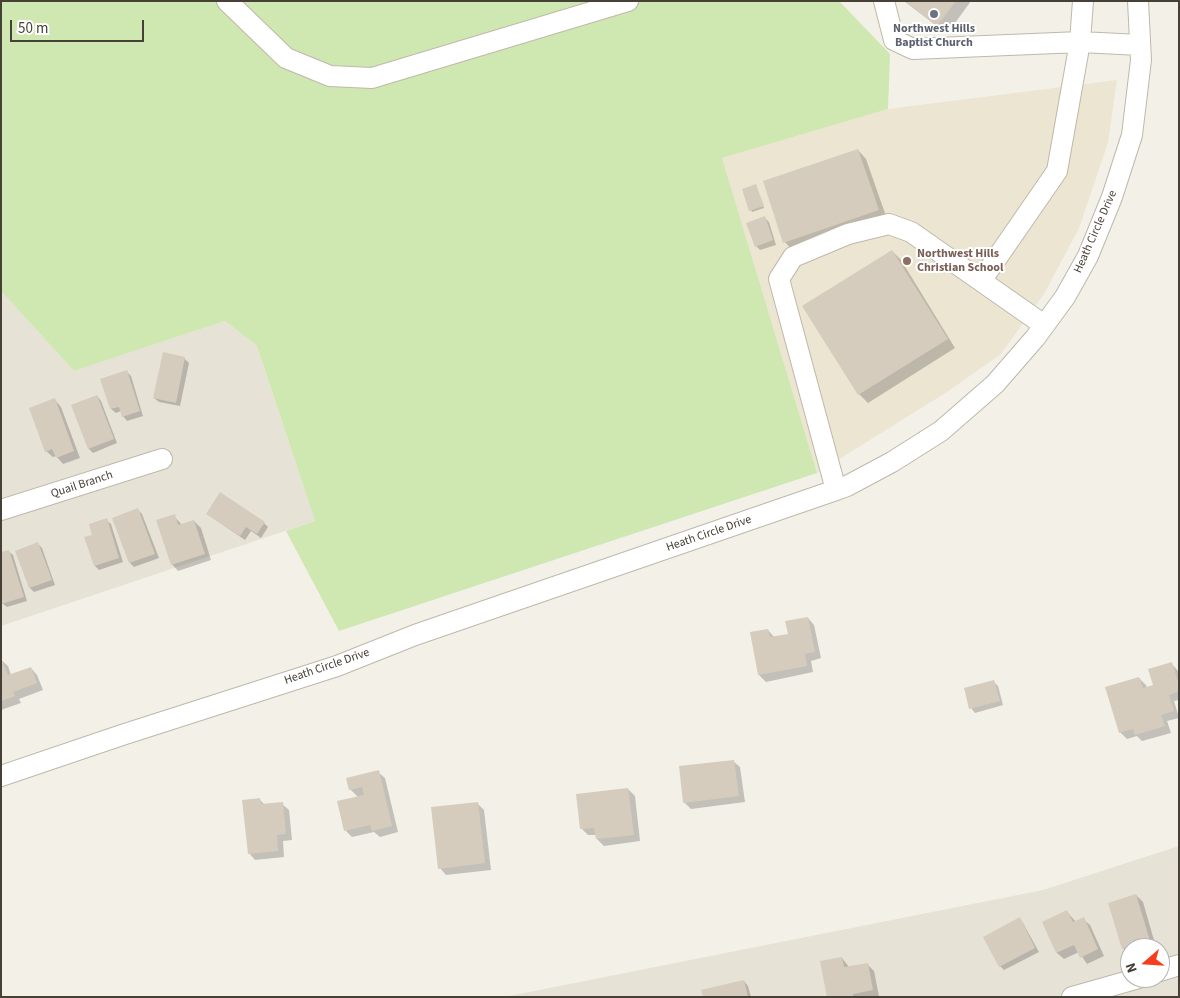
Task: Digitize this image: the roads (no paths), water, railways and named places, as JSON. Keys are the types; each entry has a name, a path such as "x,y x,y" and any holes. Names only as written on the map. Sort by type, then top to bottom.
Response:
{"street":[{"path":"227,1 286,58 330,76 372,78 628,1"},
{"path":"884,1 894,40 913,49 1080,42 1140,45"},
{"path":"980,281 1058,171 1080,42 1084,1"},
{"name":"Heath Circle Drive","path":"1,776 337,666 415,635 847,486 892,462 941,431 995,384 1044,326 1065,297 1088,256 1112,197 1132,134 1141,60 1138,1"},
{"path":"836,490 779,279 793,257 848,234 889,224 911,232 1044,326"},
{"name":"Quail Branch","path":"1,510 162,459"},
{"path":"1072,997 1120,984"}],"place":[{"name":"Northwest Hills Baptist Church","path":"934,14"},
{"name":"Northwest Hills Christian School","path":"907,261"}]}
